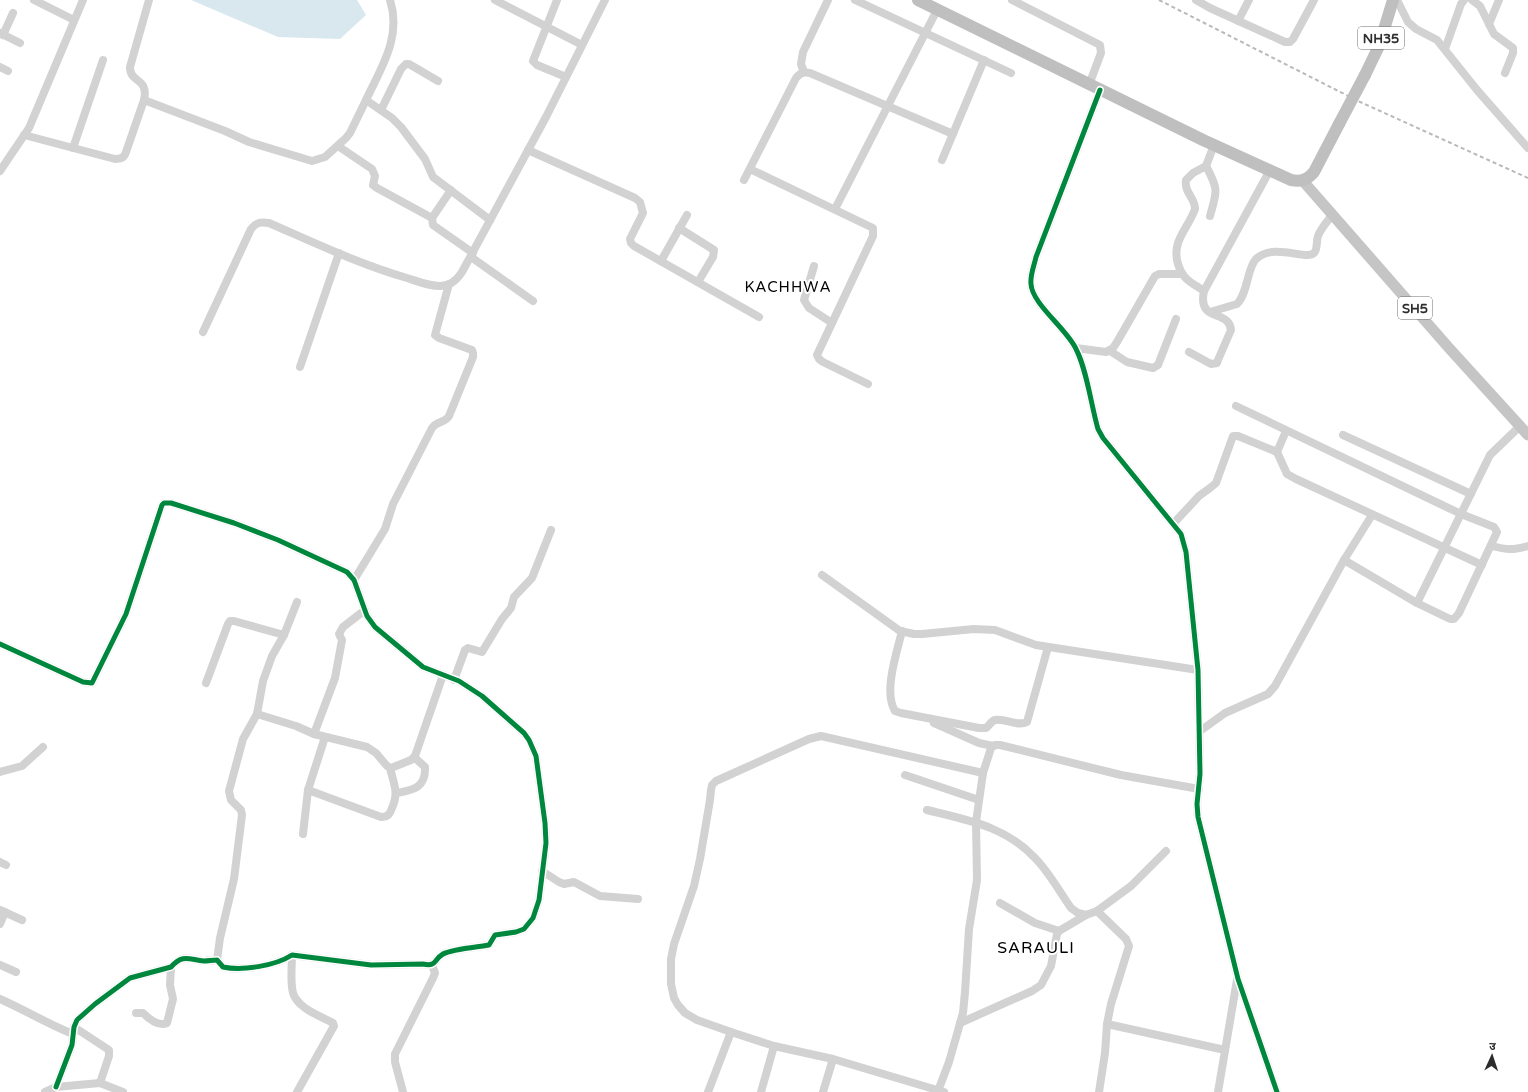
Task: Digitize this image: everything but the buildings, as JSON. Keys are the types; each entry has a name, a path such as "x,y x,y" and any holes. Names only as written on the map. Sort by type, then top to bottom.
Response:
{"highway":[{"path":"918,0 1214,145 1291,180 1303,181"},
{"name":"NH35","path":"1303,181 1314,172 1365,75 1379,46 1394,0"}],"main road":[{"name":"SH5","path":"1303,181 1528,436"}],"street":[{"path":"34,0 74,20"},
{"path":"0,170 24,135 36,114 83,0"},
{"path":"24,135 115,159 124,157 146,92 144,87 131,76 130,67 149,0"},
{"path":"144,100 219,128 249,142 312,161 324,157 338,146 350,133 389,52 393,39 393,15 390,0"},
{"path":"495,0 582,44"},
{"path":"557,0 533,61 537,66 566,77"},
{"path":"203,332 251,229 260,222 269,223 383,271 430,285 441,286 457,280 528,150 605,0"},
{"path":"804,72 801,64 803,52 828,0"},
{"path":"855,0 1011,73"},
{"path":"1012,0 1100,45 1101,53 1089,85"},
{"path":"1196,0 1277,40 1285,42 1290,42 1294,39 1314,0"},
{"path":"1210,8 1214,0"},
{"path":"1238,21 1249,0"},
{"path":"1397,0 1408,22 1416,29 1434,37 1477,90 1528,148"},
{"path":"1445,49 1461,4 1464,0"},
{"path":"1472,0 1480,6 1496,37 1510,45 1514,50 1505,72"},
{"path":"1489,24 1499,0"},
{"path":"835,209 937,10"},
{"path":"13,13 2,34 20,43"},
{"path":"74,148 103,60"},
{"path":"942,160 984,60"},
{"path":"381,110 401,69 406,64 409,64 438,81"},
{"path":"0,67 8,71"},
{"path":"744,180 796,78 799,74 804,72 810,73 953,134"},
{"path":"1100,90 1036,257 1031,285 1034,297 1076,348 1081,360 1098,429 1103,438 1181,534 1186,552 1198,670 1200,731 1199,789 1197,804 1198,813 1238,979 1277,1092"},
{"path":"366,100 396,123 422,155 433,177 490,220"},
{"path":"1204,291 1181,274 1176,256 1176,247 1195,209 1195,204 1187,191 1186,180 1193,173 1206,166 1214,145"},
{"path":"338,146 372,169 375,176 374,185 377,188 432,218"},
{"path":"528,150 635,198 640,202 642,213 630,239 631,243 759,317"},
{"path":"1206,166 1216,187 1210,216"},
{"path":"750,169 870,225 873,228 873,236 818,350 817,355 819,359 868,384"},
{"path":"1189,352 1211,364 1214,364 1218,360 1231,330 1231,325 1210,312 1204,306 1202,301 1204,291 1270,170"},
{"path":"451,190 432,218 433,225 533,301"},
{"path":"661,261 686,215"},
{"path":"1210,312 1238,304 1243,295 1252,265 1258,258 1277,251 1306,256 1314,254 1316,251 1319,234 1332,215"},
{"path":"679,228 714,250 713,257 698,282"},
{"path":"300,367 339,253"},
{"path":"814,266 804,300 810,308 832,323"},
{"path":"1076,348 1106,352 1110,350 1117,342 1156,276 1159,274 1181,274"},
{"path":"354,580 385,529 393,504 432,428 436,424 446,421 449,416 473,357 472,350 439,338 435,335 449,284"},
{"path":"1110,350 1127,362 1153,368 1156,367 1176,319"},
{"path":"1236,406 1496,530 1497,536 1459,613 1454,619 1450,619 1418,603 1344,560"},
{"path":"1418,603 1490,455 1519,427"},
{"path":"1276,452 1286,431"},
{"path":"1343,435 1471,494"},
{"path":"1173,524 1199,496 1216,482 1233,436 1238,436 1276,452 1287,474 1296,479 1482,565"},
{"path":"0,644 83,682 92,683 126,614 160,507 164,503 171,503 234,523 278,540 343,569 354,580 367,616 374,627 401,648 418,665 454,680 482,696 524,733 533,747 536,756 546,827 546,843 539,900 533,918 524,929 495,936 489,945 444,954 432,965 372,965 292,955 285,960 260,968 230,969 222,967 217,960"},
{"path":"1200,731 1225,713 1268,694 1275,686 1344,560 1372,515"},
{"path":"454,680 465,650 468,648 482,652 502,619 511,608 514,597 532,578 551,530"},
{"path":"1492,546 1507,550 1514,550 1528,546"},
{"path":"822,575 893,627 902,631 922,634 990,629 1004,632 1036,645 1198,670"},
{"path":"217,960 220,949 220,938 234,879 242,815 241,810 231,800 229,791 243,739 257,714 263,681 272,656 284,635 297,602"},
{"path":"314,734 335,678 342,640 339,634 343,627 365,610"},
{"path":"206,683 230,621 284,635"},
{"path":"902,631 892,679 891,694 893,705 897,712 979,728 986,728 993,721 997,720 1026,723 1048,647"},
{"path":"390,768 394,768 414,757 443,675"},
{"path":"257,714 296,726 314,734 359,745 372,750 390,768 397,793 390,814 384,817 308,790"},
{"path":"919,717 979,743 993,746 1000,745 1121,775 1199,789"},
{"path":"983,773 820,736 809,739 714,783 711,790 704,840 694,886 672,952 670,969 671,984 674,998 678,1005 685,1013 697,1020 731,1032 774,1046 833,1059 941,1091 960,1023 965,992 969,929 978,871 976,822 978,800 983,773 990,750 993,746"},
{"path":"303,834 308,790 325,737"},
{"path":"0,772 22,766 43,747"},
{"path":"397,793 414,790 421,782 425,773 425,767 414,757"},
{"path":"905,775 978,800"},
{"path":"927,810 976,822 1005,834 1027,850 1043,866 1071,908 1086,915"},
{"path":"960,1023 1032,991 1041,984 1051,966 1057,934 1059,931 1086,915 1097,911 1131,886 1166,851"},
{"path":"542,872 564,884 574,882 600,896 638,899"},
{"path":"1000,903 1035,923 1059,931"},
{"path":"0,924 2,911 22,920"},
{"path":"1097,911 1126,940 1129,946 1111,1004 1107,1024 1105,1053 1099,1092"},
{"path":"292,955 292,986 295,997 304,1006 332,1023 334,1026 297,1092"},
{"path":"56,1087 72,1045 73,1030 77,1020 125,981 136,976 170,967 175,962 189,957 203,961 217,960"},
{"path":"0,965 16,972"},
{"path":"403,1092 395,1062 395,1054 433,978 435,972 432,965"},
{"path":"136,1013 143,1013 150,1020 160,1024 167,1023 173,999 170,985 170,967"},
{"path":"1218,1092 1238,979"},
{"path":"0,999 32,1013 47,1023 57,1027 73,1030 109,1050 109,1056 100,1083"},
{"path":"1107,1024 1225,1050"},
{"path":"708,1092 731,1032"},
{"path":"761,1092 774,1046"},
{"path":"823,1092 833,1059"},
{"path":"45,1092 56,1087 100,1083 123,1092"}],"shaded area":[{"path":"191,0 357,0 366,15 340,39 278,37"}],"railway":[{"path":"1159,0 1358,101 1528,178"}],"cycle path":[{"path":"1100,90 1036,257 1031,284 1037,300 1072,341 1080,357 1098,429 1103,438 1181,534 1186,552 1198,670 1200,774 1197,804 1198,817 1238,979 1277,1092"},
{"path":"0,644 83,682 92,683 126,614 162,505 164,503 171,503 234,523 278,540 347,572 354,580 367,616 375,627 423,667 459,681 482,696 524,733 536,756 545,823 546,843 539,900 533,918 524,929 516,932 495,935 489,945 447,952 440,956 431,965 371,965 292,955 268,965 249,968 223,967 217,960 204,961 187,958 179,960 171,967 130,978 95,1004 77,1020 74,1027 72,1045 56,1087"}],"district":[{"name":"KACHHWA","path":"788,287"},
{"name":"SARAULI","path":"1036,947"}]}
